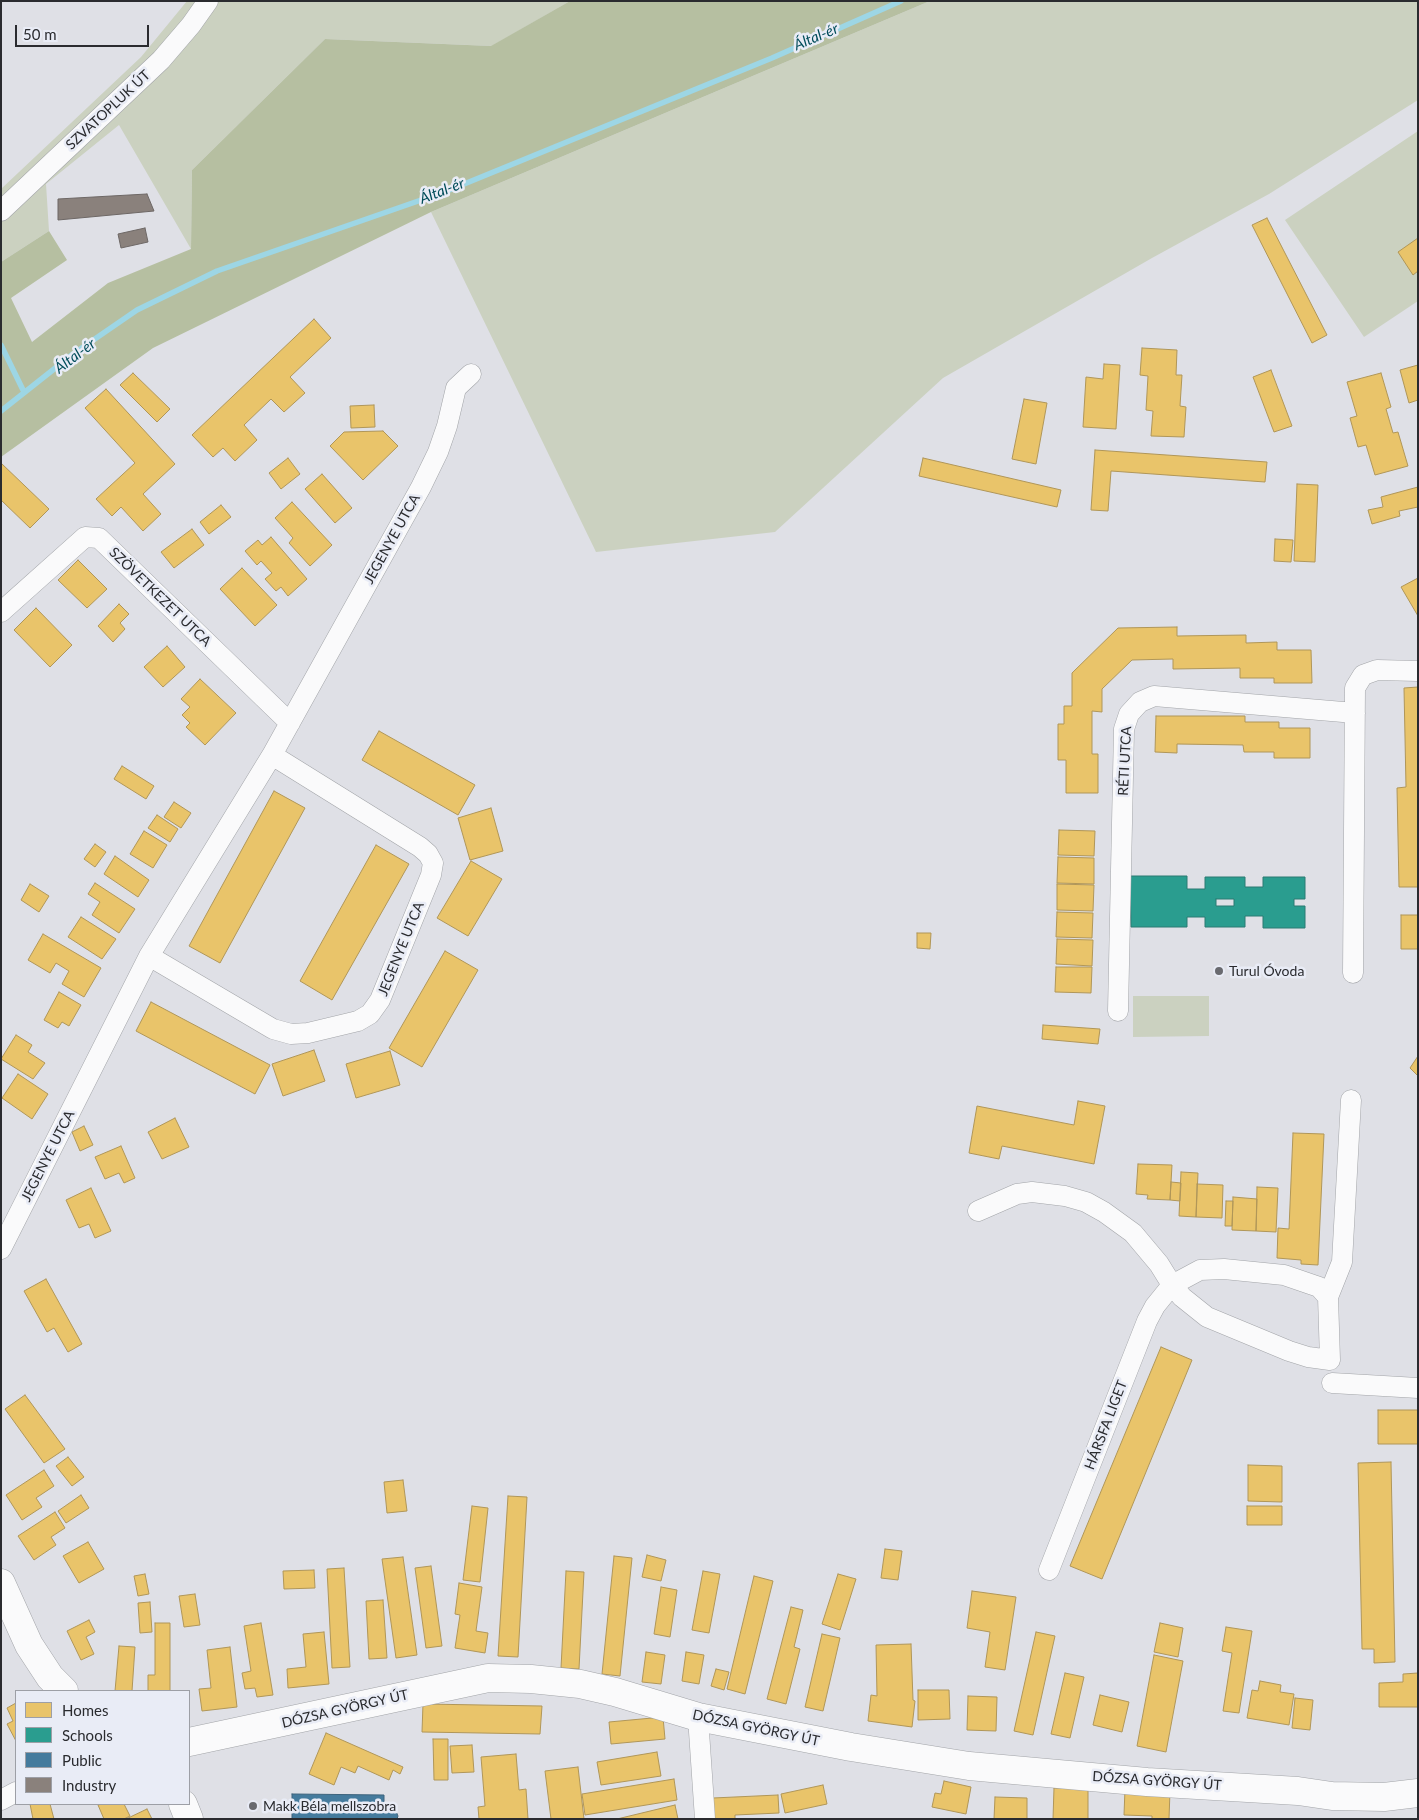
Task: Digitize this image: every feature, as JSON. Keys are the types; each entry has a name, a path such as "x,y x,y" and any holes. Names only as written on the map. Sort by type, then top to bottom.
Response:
{"street":[{"name":"SZVATOPLUK ÚT","path":"1,211 161,60 191,25 208,1"},
{"name":"JEGENYE UTCA","path":"1,1250 149,956 272,755 421,487 438,452 447,426 456,388 471,374"},
{"name":"SZÖVETKEZET UTCA","path":"1,612 85,537 99,538 290,723"},
{"path":"1354,973 1355,688 1363,675 1377,670 1418,671"},
{"name":"RÉTI UTCA","path":"1118,1011 1124,729 1129,714 1140,702 1154,696 1355,713"},
{"name":"JEGENYE UTCA","path":"149,956 273,1030 291,1034 308,1034 358,1021 370,1014 380,1000 431,875 432,863 428,854 420,847 272,755"},
{"path":"978,1211 1017,1194 1032,1192 1064,1196 1086,1202 1112,1217 1133,1233 1159,1264 1172,1285 1194,1308 1214,1320 1289,1350 1308,1357 1330,1360 1328,1297 1342,1262 1351,1100"},
{"name":"HÁRSFA LIGET","path":"1050,1570 1147,1321 1162,1296 1172,1285 1200,1270 1224,1268 1284,1275 1319,1287 1328,1297"},
{"path":"1332,1383 1418,1388"},
{"path":"1,1584 29,1645 50,1676 63,1690"},
{"name":"DÓZSA GYÖRGY ÚT","path":"190,1745 373,1702 488,1678 531,1679 580,1684 615,1692 698,1717 861,1749 969,1766 1147,1782 1289,1790 1332,1796 1384,1798 1418,1793"},
{"path":"698,1717 705,1819"},
{"path":"1332,1796 1382,1782 1418,1775"},
{"path":"1,1800 15,1793"},
{"path":"182,1805 189,1819"}],"green space":[{"path":"187,1 570,1 492,46 325,39 192,170 191,249 119,125 46,184 49,231 1,262 1,189 141,57"},
{"path":"570,1 930,1 431,212 153,348 1,457 1,262 49,231 67,260 11,298 32,342 108,283 191,249 192,170 325,39 491,46"},
{"path":"930,1 1418,1 1418,100 1269,194 1152,258 943,378 775,532 596,552 431,212"},
{"path":"1418,131 1418,301 1364,337 1285,220"},
{"path":"1133,996 1209,996 1209,1036 1133,1037"}],"building: Homes":[{"path":"1267,218 1327,335 1312,343 1252,225"},
{"path":"1418,238 1418,271 1413,275 1398,252"},
{"path":"314,319 331,338 290,377 305,393 284,412 271,399 244,425 257,440 235,461 223,448 213,457 192,435"},
{"path":"1142,348 1177,350 1176,375 1182,375 1180,406 1186,407 1184,437 1151,436 1153,411 1146,410 1148,376 1140,375"},
{"path":"1104,364 1120,365 1116,429 1083,427 1086,377 1103,379"},
{"path":"1418,365 1418,400 1409,403 1400,370"},
{"path":"1271,370 1292,426 1274,432 1253,377"},
{"path":"133,373 170,409 157,422 120,385"},
{"path":"1381,373 1391,407 1386,409 1393,433 1398,432 1408,466 1375,475 1366,445 1358,447 1350,418 1357,416 1347,382"},
{"path":"106,389 175,464 143,494 161,514 143,531 121,507 112,516 96,499 135,463 85,408"},
{"path":"1024,399 1047,403 1036,464 1012,459"},
{"path":"374,405 375,427 351,428 350,406"},
{"path":"383,431 398,446 363,480 330,446 344,432"},
{"path":"1095,450 1267,462 1265,482 1111,471 1108,511 1091,510"},
{"path":"288,458 300,474 281,489 269,473"},
{"path":"923,458 1061,490 1057,507 919,476"},
{"path":"1,463 49,509 30,528 1,500"},
{"path":"322,474 352,508 335,523 305,489"},
{"path":"1297,484 1318,485 1315,562 1294,561"},
{"path":"1418,487 1418,507 1399,511 1400,516 1372,524 1368,510 1383,507 1381,497"},
{"path":"292,502 332,545 310,566 289,543 293,538 275,518"},
{"path":"221,505 231,517 209,534 200,522"},
{"path":"192,529 204,545 174,568 161,552"},
{"path":"271,537 307,579 288,596 281,587 276,591 265,579 272,573 261,561 257,565 245,551 258,540 262,545"},
{"path":"1275,539 1293,540 1291,562 1274,561"},
{"path":"78,560 107,589 87,608 58,580"},
{"path":"242,568 277,605 255,626 220,589"},
{"path":"1418,578 1418,616 1401,587"},
{"path":"119,604 129,614 120,623 125,629 113,642 98,626"},
{"path":"36,608 72,645 50,667 14,630"},
{"path":"1177,627 1177,636 1246,635 1246,643 1277,642 1277,650 1311,650 1312,683 1274,683 1274,678 1240,678 1240,668 1173,669 1173,659 1132,660 1102,689 1102,712 1092,711 1092,754 1098,754 1098,793 1066,793 1066,760 1058,760 1058,724 1064,724 1064,706 1072,706 1072,673 1118,628"},
{"path":"167,646 185,667 163,687 144,667"},
{"path":"200,679 236,713 205,745 186,727 190,723 182,715 190,707 181,699"},
{"path":"1418,687 1418,887 1399,887 1397,788 1406,787 1404,688"},
{"path":"1156,716 1245,716 1245,722 1279,722 1279,728 1310,728 1310,758 1274,758 1274,752 1244,752 1243,745 1177,744 1177,753 1155,752"},
{"path":"379,731 475,785 458,815 362,760"},
{"path":"122,766 154,786 146,799 114,779"},
{"path":"274,791 305,808 220,963 189,946"},
{"path":"174,802 191,813 181,828 164,817"},
{"path":"491,808 503,851 470,860 458,818"},
{"path":"157,815 178,829 170,842 148,828"},
{"path":"1059,830 1095,831 1094,856 1058,855"},
{"path":"144,831 167,845 153,868 130,854"},
{"path":"95,844 106,852 95,867 84,859"},
{"path":"376,845 409,864 332,1000 300,981"},
{"path":"115,856 149,880 138,897 104,874"},
{"path":"1058,857 1094,858 1094,884 1057,883"},
{"path":"471,861 502,879 468,936 437,918"},
{"path":"95,883 135,909 119,933 92,915 100,902 88,894"},
{"path":"30,884 49,896 39,912 21,900"},
{"path":"1057,884 1094,885 1093,911 1057,910"},
{"path":"1057,912 1093,913 1092,938 1056,937"},
{"path":"1401,915 1418,915 1418,949 1401,949"},
{"path":"81,917 116,939 102,959 68,937"},
{"path":"917,933 931,933 930,949 917,948"},
{"path":"43,934 101,968 84,997 62,984 69,971 56,963 50,973 28,960"},
{"path":"1057,939 1093,940 1092,966 1056,964"},
{"path":"445,951 478,970 422,1067 389,1048"},
{"path":"1056,967 1092,967 1091,993 1055,992"},
{"path":"59,992 81,1005 69,1026 62,1022 58,1028 44,1020"},
{"path":"151,1002 270,1065 255,1094 136,1031"},
{"path":"1043,1025 1100,1029 1098,1044 1042,1039"},
{"path":"16,1035 32,1045 28,1052 45,1063 33,1079 1,1059"},
{"path":"314,1050 325,1081 283,1096 272,1064"},
{"path":"390,1051 400,1085 356,1098 346,1064"},
{"path":"1418,1056 1418,1076 1410,1068"},
{"path":"18,1074 48,1094 32,1119 2,1098"},
{"path":"1078,1101 1105,1106 1094,1164 1002,1146 999,1159 969,1153 977,1106 1074,1125"},
{"path":"175,1118 189,1147 162,1159 148,1132"},
{"path":"84,1126 93,1145 80,1151 72,1132"},
{"path":"1293,1133 1324,1134 1318,1265 1301,1264 1301,1260 1277,1258 1278,1228 1289,1229"},
{"path":"121,1146 135,1178 124,1183 119,1173 105,1179 95,1157"},
{"path":"1138,1164 1172,1165 1170,1200 1147,1199 1148,1195 1136,1194"},
{"path":"1181,1172 1198,1173 1196,1217 1179,1216"},
{"path":"1171,1182 1181,1183 1180,1201 1170,1200"},
{"path":"1197,1184 1223,1185 1222,1218 1196,1217"},
{"path":"1257,1187 1278,1188 1276,1232 1256,1231"},
{"path":"91,1188 111,1231 95,1238 89,1224 79,1228 66,1200"},
{"path":"1233,1197 1257,1199 1256,1231 1232,1230"},
{"path":"1226,1201 1233,1201 1232,1226 1225,1226"},
{"path":"46,1279 82,1344 68,1352 54,1328 47,1332 24,1291"},
{"path":"1161,1347 1192,1360 1102,1579 1070,1566"},
{"path":"25,1395 65,1449 44,1463 5,1409"},
{"path":"1378,1410 1418,1410 1418,1444 1378,1444"},
{"path":"68,1457 84,1477 72,1486 56,1466"},
{"path":"1391,1462 1395,1662 1374,1663 1374,1649 1362,1649 1358,1463"},
{"path":"1248,1465 1282,1466 1282,1502 1248,1501"},
{"path":"44,1470 54,1486 36,1498 42,1507 22,1520 6,1495"},
{"path":"403,1480 407,1511 387,1513 384,1482"},
{"path":"81,1495 89,1508 66,1523 58,1511"},
{"path":"508,1496 527,1497 518,1657 498,1656"},
{"path":"472,1506 488,1508 480,1582 463,1580"},
{"path":"1247,1506 1282,1506 1282,1525 1247,1525"},
{"path":"55,1512 65,1528 51,1537 56,1545 34,1560 18,1536"},
{"path":"88,1542 104,1569 79,1583 63,1556"},
{"path":"885,1549 902,1551 898,1580 881,1578"},
{"path":"647,1555 666,1560 661,1581 642,1577"},
{"path":"614,1556 632,1558 620,1676 602,1674"},
{"path":"403,1557 417,1655 396,1658 382,1559"},
{"path":"431,1566 442,1646 426,1648 415,1568"},
{"path":"344,1568 350,1667 332,1668 327,1569"},
{"path":"314,1570 315,1588 284,1589 283,1571"},
{"path":"566,1571 584,1572 579,1669 561,1668"},
{"path":"703,1571 720,1574 709,1633 692,1630"},
{"path":"145,1574 149,1594 138,1596 134,1576"},
{"path":"838,1574 856,1579 840,1630 822,1624"},
{"path":"754,1576 773,1581 745,1694 727,1689"},
{"path":"459,1583 482,1587 476,1631 488,1633 485,1653 455,1648 460,1615 455,1614"},
{"path":"661,1587 677,1590 670,1637 654,1634"},
{"path":"972,1591 1016,1597 1005,1670 985,1667 990,1632 967,1628"},
{"path":"195,1594 200,1625 184,1627 179,1596"},
{"path":"383,1600 387,1658 369,1659 366,1601"},
{"path":"150,1602 152,1632 140,1633 138,1603"},
{"path":"791,1607 803,1610 794,1647 800,1649 786,1704 767,1699"},
{"path":"89,1620 95,1632 86,1637 94,1654 81,1660 67,1631"},
{"path":"155,1623 170,1623 170,1690 148,1690 148,1675 155,1675"},
{"path":"261,1623 273,1695 257,1697 255,1688 245,1689 242,1673 251,1671 244,1626"},
{"path":"1160,1623 1183,1628 1178,1657 1154,1652"},
{"path":"1226,1627 1252,1631 1239,1713 1223,1711 1232,1653 1222,1651"},
{"path":"324,1632 329,1684 288,1688 287,1669 306,1667 303,1634"},
{"path":"1036,1632 1055,1636 1033,1735 1014,1731"},
{"path":"822,1634 840,1638 823,1711 805,1707"},
{"path":"911,1644 913,1700 915,1701 912,1727 868,1721 871,1695 877,1696 876,1645"},
{"path":"119,1646 135,1647 132,1690 115,1690"},
{"path":"230,1647 237,1707 202,1711 199,1689 211,1688 207,1650"},
{"path":"646,1652 665,1655 661,1684 642,1682"},
{"path":"686,1652 704,1655 699,1684 682,1681"},
{"path":"1154,1655 1183,1661 1166,1752 1137,1746"},
{"path":"716,1669 729,1672 724,1690 711,1686"},
{"path":"1065,1673 1084,1677 1070,1738 1051,1734"},
{"path":"1418,1673 1418,1707 1379,1707 1379,1683 1403,1682 1403,1674"},
{"path":"1260,1681 1281,1685 1280,1692 1294,1694 1289,1725 1247,1718 1252,1690 1258,1691"},
{"path":"918,1690 949,1690 950,1719 918,1720"},
{"path":"1100,1695 1129,1702 1122,1732 1093,1725"},
{"path":"968,1696 997,1697 996,1731 967,1730"},
{"path":"1295,1698 1313,1700 1310,1730 1292,1728"},
{"path":"15,1704 15,1739 7,1724 13,1721 7,1708"},
{"path":"423,1704 542,1706 540,1734 422,1732"},
{"path":"663,1717 665,1739 611,1744 609,1722"},
{"path":"326,1733 403,1767 400,1774 393,1770 389,1780 358,1766 355,1773 341,1767 334,1785 309,1774"},
{"path":"433,1739 448,1739 448,1780 434,1780"},
{"path":"472,1745 474,1772 452,1773 450,1746"},
{"path":"657,1752 661,1776 601,1785 597,1762"},
{"path":"516,1754 519,1790 526,1789 528,1819 479,1819 478,1807 485,1806 481,1757"},
{"path":"578,1767 584,1819 551,1819 545,1771"},
{"path":"674,1779 677,1800 585,1815 582,1794"},
{"path":"944,1781 971,1787 966,1814 932,1807 935,1793 941,1794"},
{"path":"823,1785 827,1804 785,1813 781,1794"},
{"path":"1054,1788 1088,1788 1088,1819 1053,1819"},
{"path":"1125,1789 1170,1791 1169,1819 1152,1819 1152,1816 1124,1815"},
{"path":"778,1795 779,1813 735,1815 735,1819 714,1819 713,1798"},
{"path":"995,1797 1027,1798 1027,1819 994,1819"},
{"path":"30,1805 50,1805 54,1819 33,1819"},
{"path":"98,1805 124,1805 130,1816 124,1819 104,1819"},
{"path":"675,1805 678,1819 617,1819"},
{"path":"147,1809 152,1819 126,1819"}],"building: Schools":[{"path":"1130,876 1187,876 1187,889 1205,889 1205,877 1245,877 1245,887 1263,887 1263,877 1305,877 1305,899 1294,899 1294,906 1305,906 1305,928 1263,928 1263,916 1245,916 1245,927 1205,927 1205,917 1187,917 1187,927 1131,927","holes":["1216,899 1234,899 1234,906 1216,906"]}],"building: Public":[{"path":"292,1794 384,1795 384,1803 395,1809 398,1816 397,1819 292,1819"}],"building: Industry":[{"path":"147,194 154,211 58,220 58,199"},
{"path":"145,228 148,242 121,248 118,234"}],"waterway":[{"name":"Által-ér","path":"1,411 73,354 137,310 217,271 447,191 772,58 901,1"},
{"path":"1,345 24,392"}],"place":[{"name":"Turul Óvoda","path":"1219,971"},
{"name":"Makk Béla mellszobra","path":"253,1806"}]}
